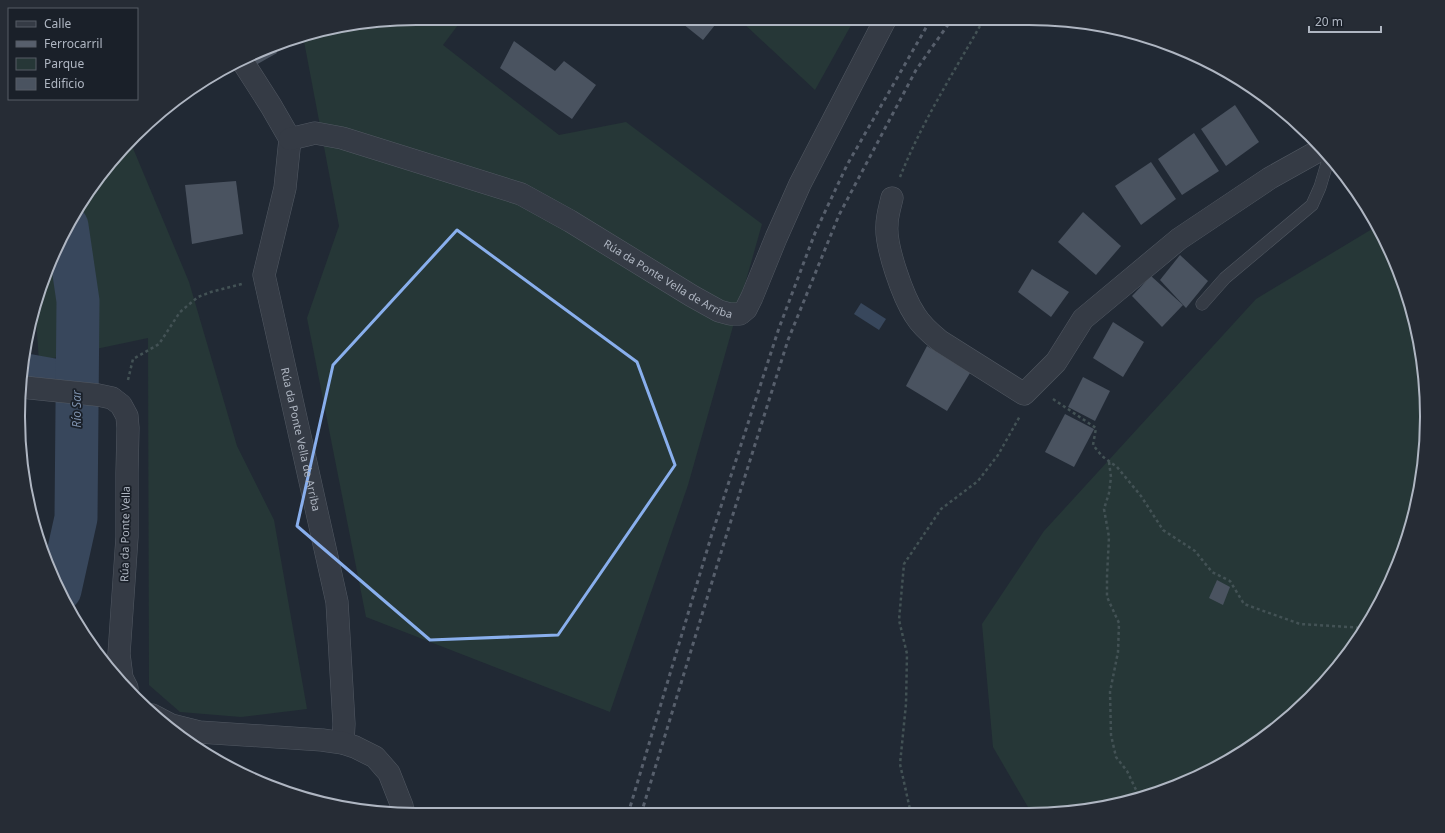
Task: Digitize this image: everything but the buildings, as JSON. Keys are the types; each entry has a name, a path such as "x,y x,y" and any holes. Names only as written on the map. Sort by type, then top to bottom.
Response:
{"street":[{"name":"Rúa da Ponte Vella de Arriba","path":"343,742 344,724 337,602 264,275 285,188 290,139 315,133 342,138 521,194 570,221 719,311 730,314 740,314 746,309 752,298 800,184 882,25"},
{"path":"244,64 290,139"},
{"path":"892,198 886,226 889,246 900,286 915,315 927,331 940,341 1028,390 1056,362 1083,319 1179,239 1270,178 1317,152"},
{"path":"26,388 98,395 112,398 122,405"},
{"name":"Rúa da Ponte Vella","path":"122,405 127,416 128,428 127,537 119,654 122,674"},
{"path":"178,727 199,732 343,742 375,757 389,773 402,807"}],"lane":[{"path":"1202,304 1225,278 1312,205 1320,187 1327,163"}],"path":[{"path":"892,198 910,152 981,25"},
{"path":"122,405 133,359 159,344 180,312 198,297 256,280 264,275"},
{"path":"910,808 900,764 906,704 907,654 898,620 904,564 941,509 978,481 998,455 1025,407 1028,390 1055,400 1096,428 1093,445 1102,456 1117,466 1141,496 1163,530 1195,551 1212,572 1230,581 1244,604 1300,624 1358,628"},
{"path":"1109,462 1111,477 1109,493 1104,510 1109,537 1106,576 1107,597 1119,623 1118,652 1110,692 1110,735 1116,757 1127,771 1137,793"}],"highlighted area":[{"path":"457,230 637,362 675,465 558,635 430,640 297,526 333,365"}],"green space":[{"path":"416,25 458,25 443,45 559,135 626,122 762,224 688,485 610,712 366,617 307,318 339,226 304,42 365,28"},
{"path":"745,25 851,25 815,90"},
{"path":"133,147 189,282 237,446 274,520 307,709 241,717 180,712 149,685 148,338 39,361 36,323 38,315 65,243 91,199 122,158"},
{"path":"1372,229 1380,243 1407,315 1417,365 1420,416 1417,468 1407,518 1380,590 1354,634 1323,675 1287,711 1246,742 1224,756 1202,768 1178,778 1130,795 1080,805 1028,808 993,747 982,624 1044,531 1256,299"}],"water":[{"path":"861,303 886,319 879,330 854,314"}],"waterway":[{"name":"Río Sar","path":"62,582 76,518 78,301 69,237"},
{"path":"28,366 77,375"}],"railway":[{"path":"630,808 711,537 779,328 815,233 847,165 928,25"},
{"path":"643,808 788,340 839,215 916,70 948,25"}]}
